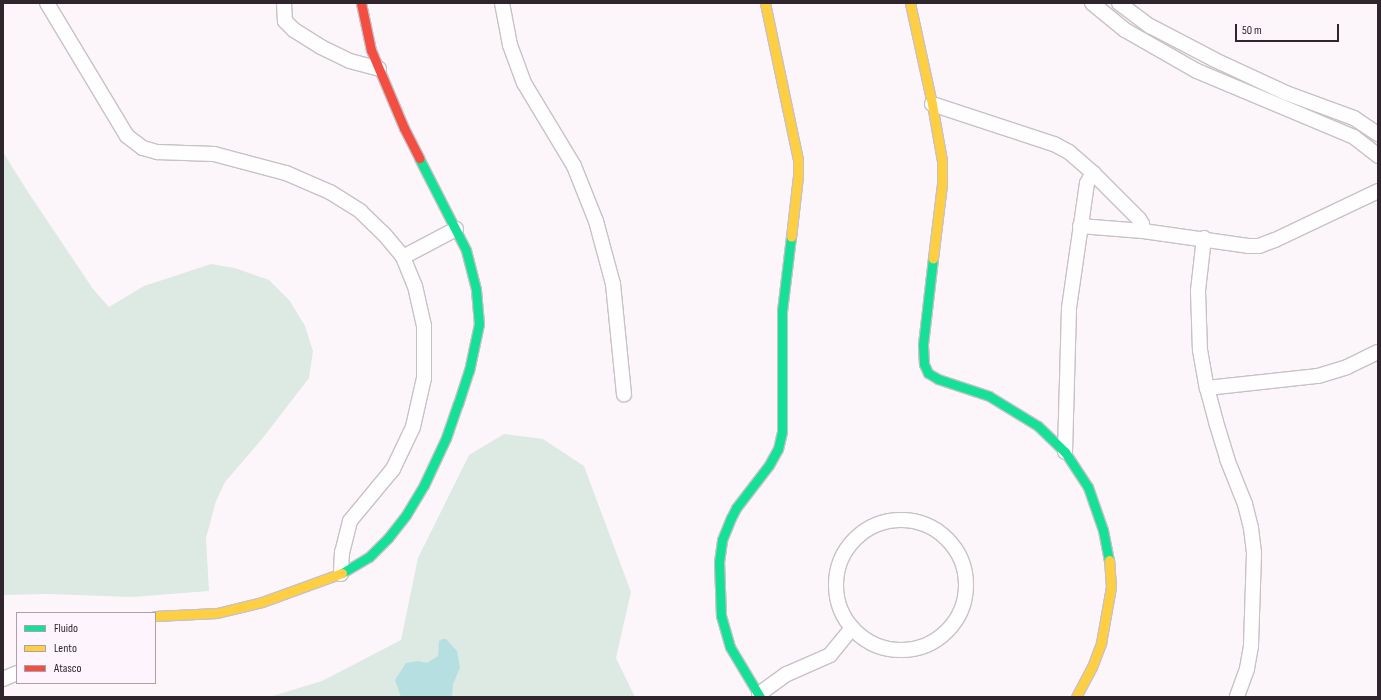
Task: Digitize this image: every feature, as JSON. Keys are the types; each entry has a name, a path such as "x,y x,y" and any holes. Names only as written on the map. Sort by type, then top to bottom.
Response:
{"street":[{"path":"47,3 127,136 143,148 157,152 214,154 286,174 330,192 360,211 384,234 403,257 415,286 424,326 424,378 413,427 393,469 350,521 342,552 341,574"},
{"path":"284,3 285,21 294,30 321,47 350,61 379,69"},
{"path":"156,616 217,613 305,588 341,574 369,557 388,538 406,515 424,485 433,467 460,398 469,371 479,324 476,289 466,250 404,128 371,50 361,3"},
{"path":"502,3 510,45 524,83 574,166 596,221 614,284 624,394"},
{"path":"765,3 798,159 798,176 784,277 782,311 782,432 778,449 769,465 736,508 730,518 722,540 719,562 721,616 730,647 760,696 786,674 830,655 852,628"},
{"path":"910,3 932,104 942,162 942,184 922,345 924,364 928,373 938,379 989,396 1013,409 1038,426 1065,452 1088,487 1103,530 1109,560 1111,587 1101,643 1092,667 1076,697"},
{"path":"1092,3 1125,30 1197,71 1354,137 1378,156"},
{"path":"1119,3 1150,26 1215,60 1286,93 1354,118 1378,134"},
{"path":"932,104 1054,144 1069,152 1093,173 1139,219 1142,224 1143,231"},
{"path":"1065,452 1069,308 1087,184 1093,173"},
{"path":"1080,226 1143,231 1204,238 1248,246 1259,246 1275,240 1378,191"},
{"path":"403,257 456,229"},
{"path":"1204,238 1198,291 1200,350 1207,388 1227,459 1245,504 1251,528 1253,548 1251,646 1247,669 1237,697"},
{"path":"1207,388 1318,376 1347,366 1378,352"},
{"path":"910,520 932,528 950,542 960,559 966,579 964,599 957,618 944,634 926,645 907,650 886,649 867,641 852,628 840,608 835,586 839,564 849,544 866,529 888,521 910,520"},
{"path":"3,679 16,673"}],"shaded area":[{"path":"3,152 93,289 109,307 144,286 211,264 235,268 269,280 290,301 305,326 313,351 309,378 262,439 225,482 216,501 206,538 209,591 132,597 47,594 3,595"},
{"path":"504,434 543,439 584,466 631,592 616,658 635,697 269,697 322,681 401,640 418,558 469,455"}],"water":[{"path":"446,639 457,651 460,668 453,684 452,697 401,697 395,680 406,663 418,661 427,663 438,656 439,641"}],"traffic: fast":[{"path":"342,573 369,557 388,538 406,515 424,485 446,438 458,404 469,371 479,324 476,289 466,250 419,158"},
{"path":"760,697 730,647 721,616 719,562 722,540 731,518 736,508 769,465 778,449 782,432 782,311 791,237"},
{"path":"933,258 923,345 924,364 928,373 938,379 989,396 1038,426 1065,452 1088,487 1103,530 1109,560"}],"traffic: slow":[{"path":"765,3 798,159 798,176 791,237"},
{"path":"910,3 932,104 942,161 942,184 933,258"},
{"path":"1076,697 1092,667 1101,643 1111,587 1109,560"},
{"path":"156,616 217,613 262,602 342,573"}],"traffic: jam":[{"path":"361,3 371,50 404,128 419,158"}]}
